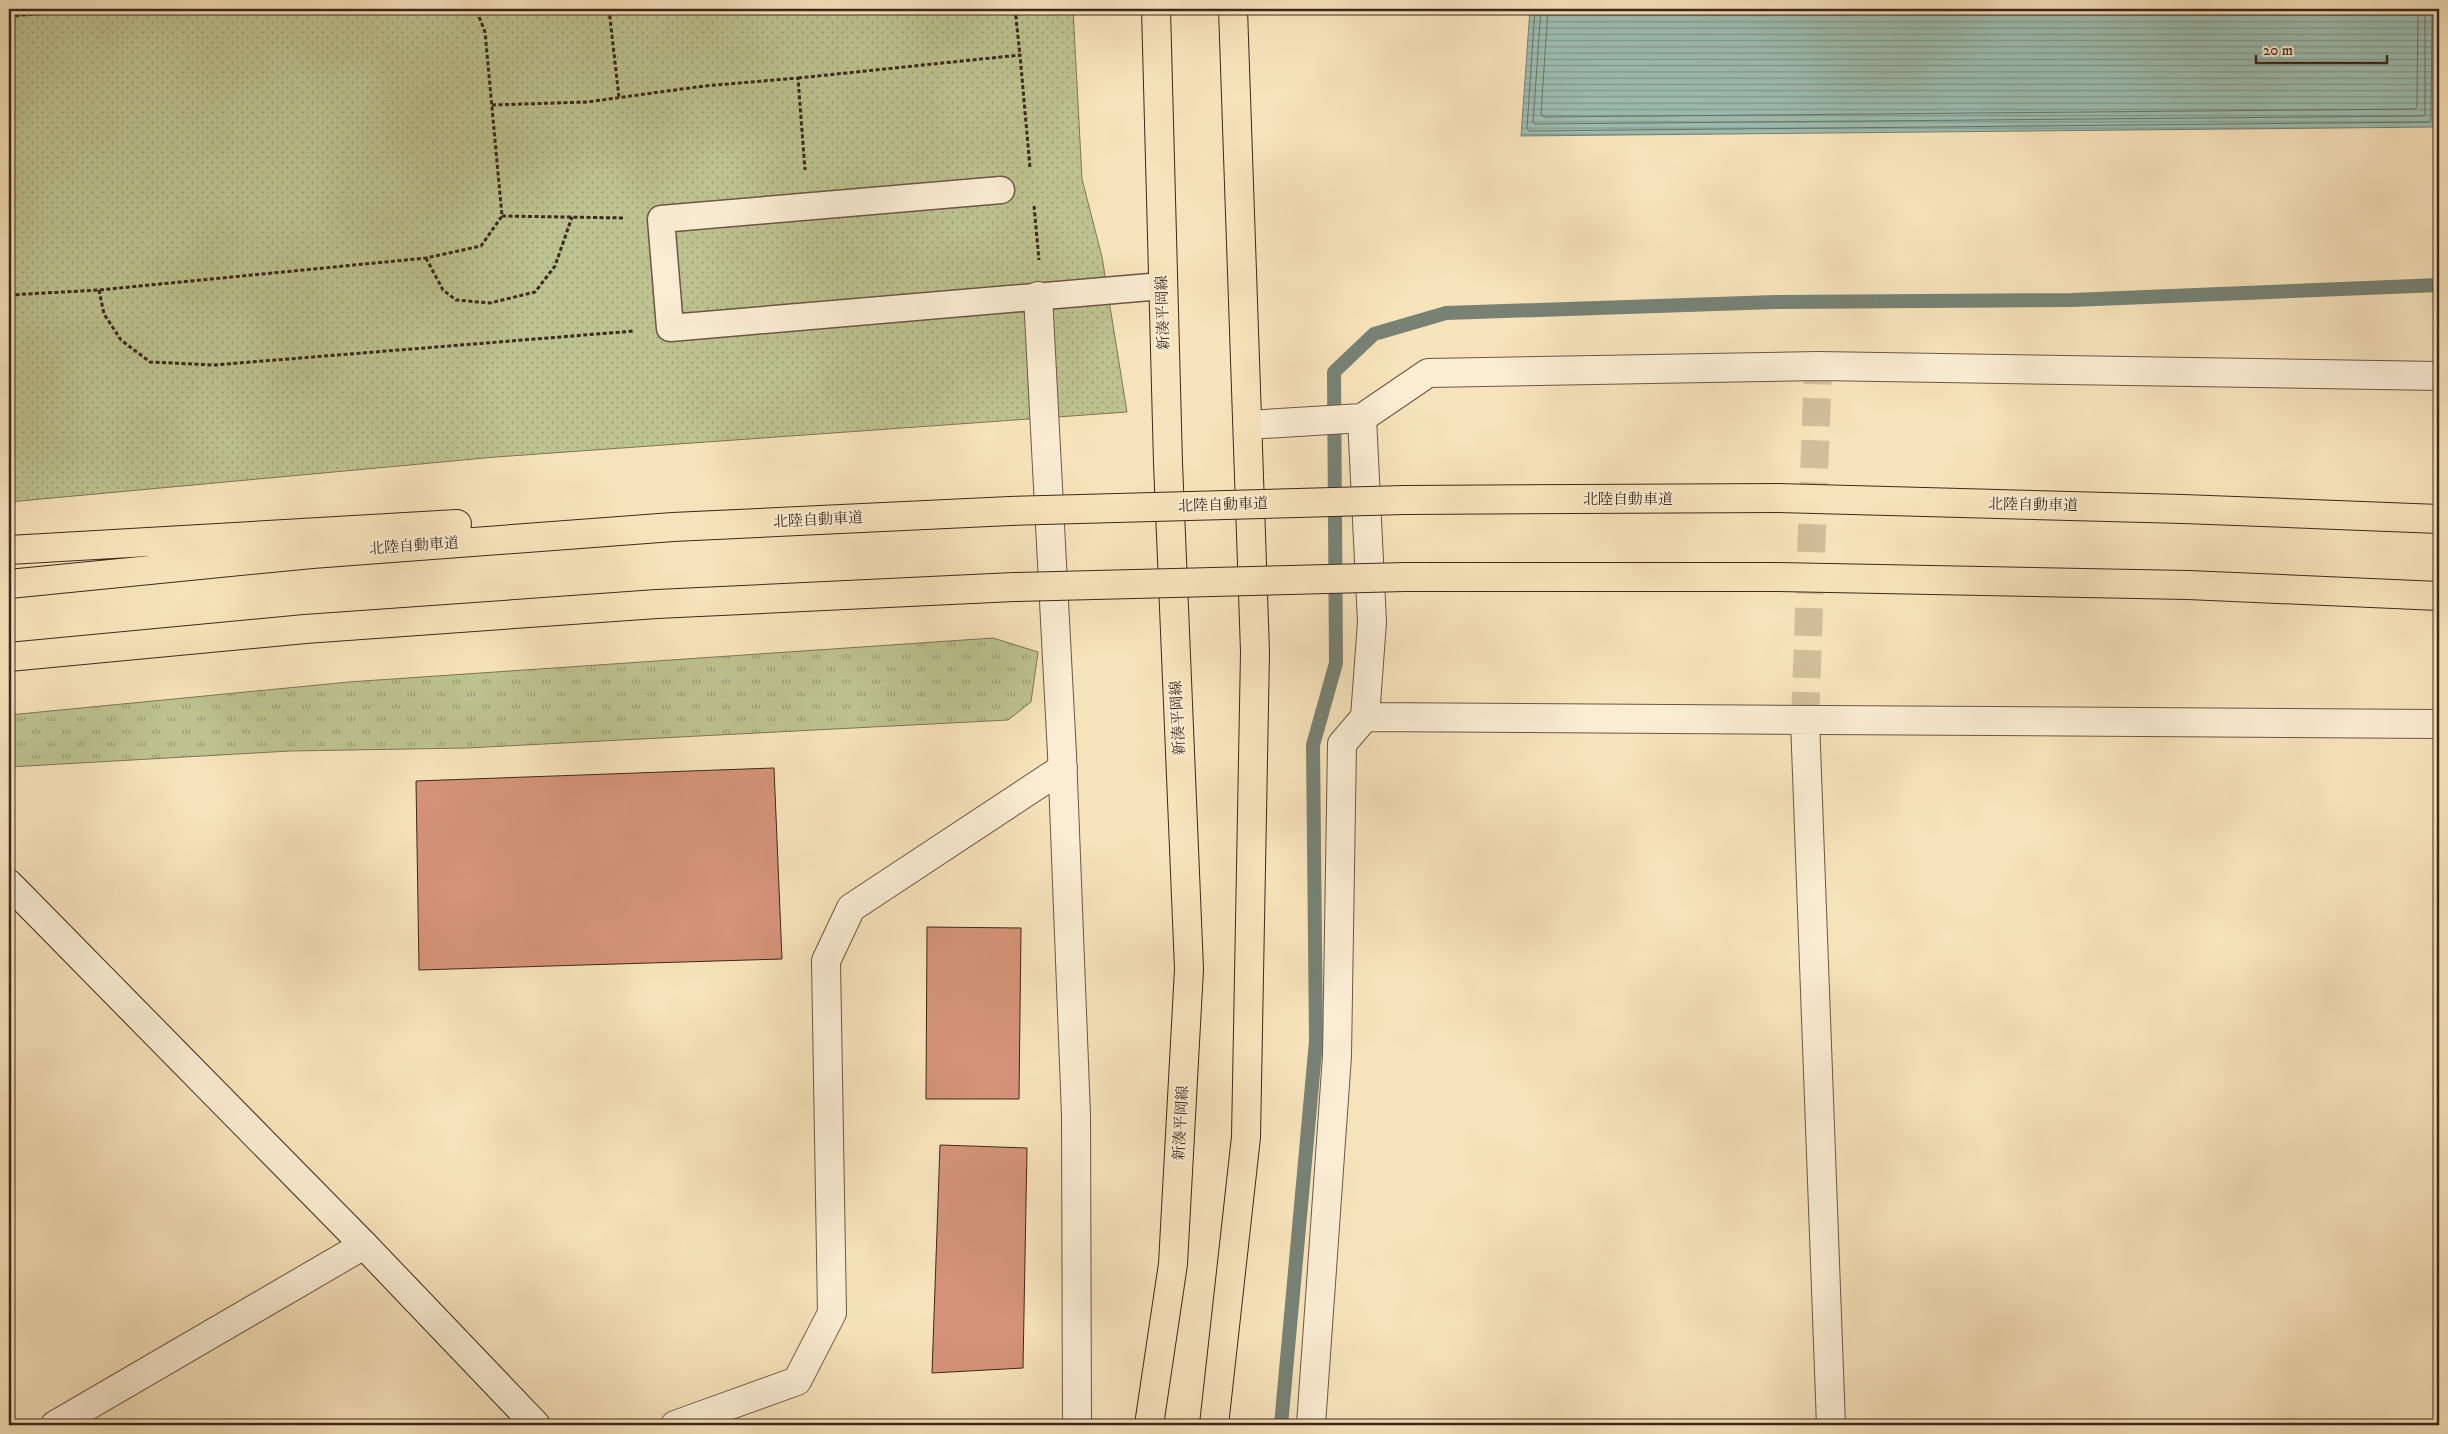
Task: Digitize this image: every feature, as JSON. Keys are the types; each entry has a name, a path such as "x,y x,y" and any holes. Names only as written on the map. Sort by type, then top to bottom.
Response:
{"main road":[{"name":"新湊平岡線","path":"1149,1425 1173,1264 1189,969 1170,530 1156,9"},
{"path":"1214,1425 1246,1137 1255,652 1233,9"},
{"name":"北陸自動車道","path":"9,584 312,554 674,527 1010,511 1404,500 1778,498 2182,509 2439,519"},
{"path":"9,550 539,520 674,527"},
{"path":"9,657 305,629 648,604 1014,587 1405,577 1778,578 2188,585 2439,596"}],"street":[{"path":"1038,296 1062,768 1076,1115 1077,1425"},
{"path":"1248,425 1362,418 1428,374 1818,366 2439,376"},
{"path":"1311,1425 1337,1056 1342,744 1365,717 1372,622 1362,418"},
{"path":"1365,717 2439,724"},
{"path":"1805,720 1831,1425"},
{"path":"675,1425 797,1381 832,1314 826,961 851,908 1062,768"},
{"path":"9,884 364,1245 536,1425"},
{"path":"56,1425 364,1245"}],"lane":[{"path":"1001,190 661,218 670,328 1162,286"}],"path":[{"path":"9,16 96,9"},
{"path":"9,295 99,290 426,258 481,246 502,216 485,32 476,9"},
{"path":"609,9 618,98"},
{"path":"1015,9 1030,170"},
{"path":"492,105 587,102 704,86 1020,55"},
{"path":"798,78 808,206"},
{"path":"1033,198 1039,263"},
{"path":"502,216 661,218"},
{"path":"426,258 443,290 456,300 490,303 535,292 556,266 572,217"},
{"path":"99,290 104,314 121,340 150,362 214,365 670,328"}],"green space":[{"path":"9,9 1073,9 1082,179 1102,257 1127,412 496,457 9,502"},
{"path":"993,638 1038,652 1031,702 1008,720 467,748 290,751 9,767 9,715 349,682"}],"water":[{"path":"1530,9 2437,9 2436,127 1521,136"}],"building":[{"path":"774,768 782,959 419,970 416,781"},
{"path":"927,927 1021,928 1019,1099 926,1099"},
{"path":"940,1145 1027,1148 1023,1368 932,1373"}],"waterway":[{"path":"1281,1425 1316,1041 1313,745 1336,663 1334,372 1374,334 1446,313 1775,302 2072,300 2439,285"}],"tunnel":[{"path":"1805,720 1818,366"}]}
